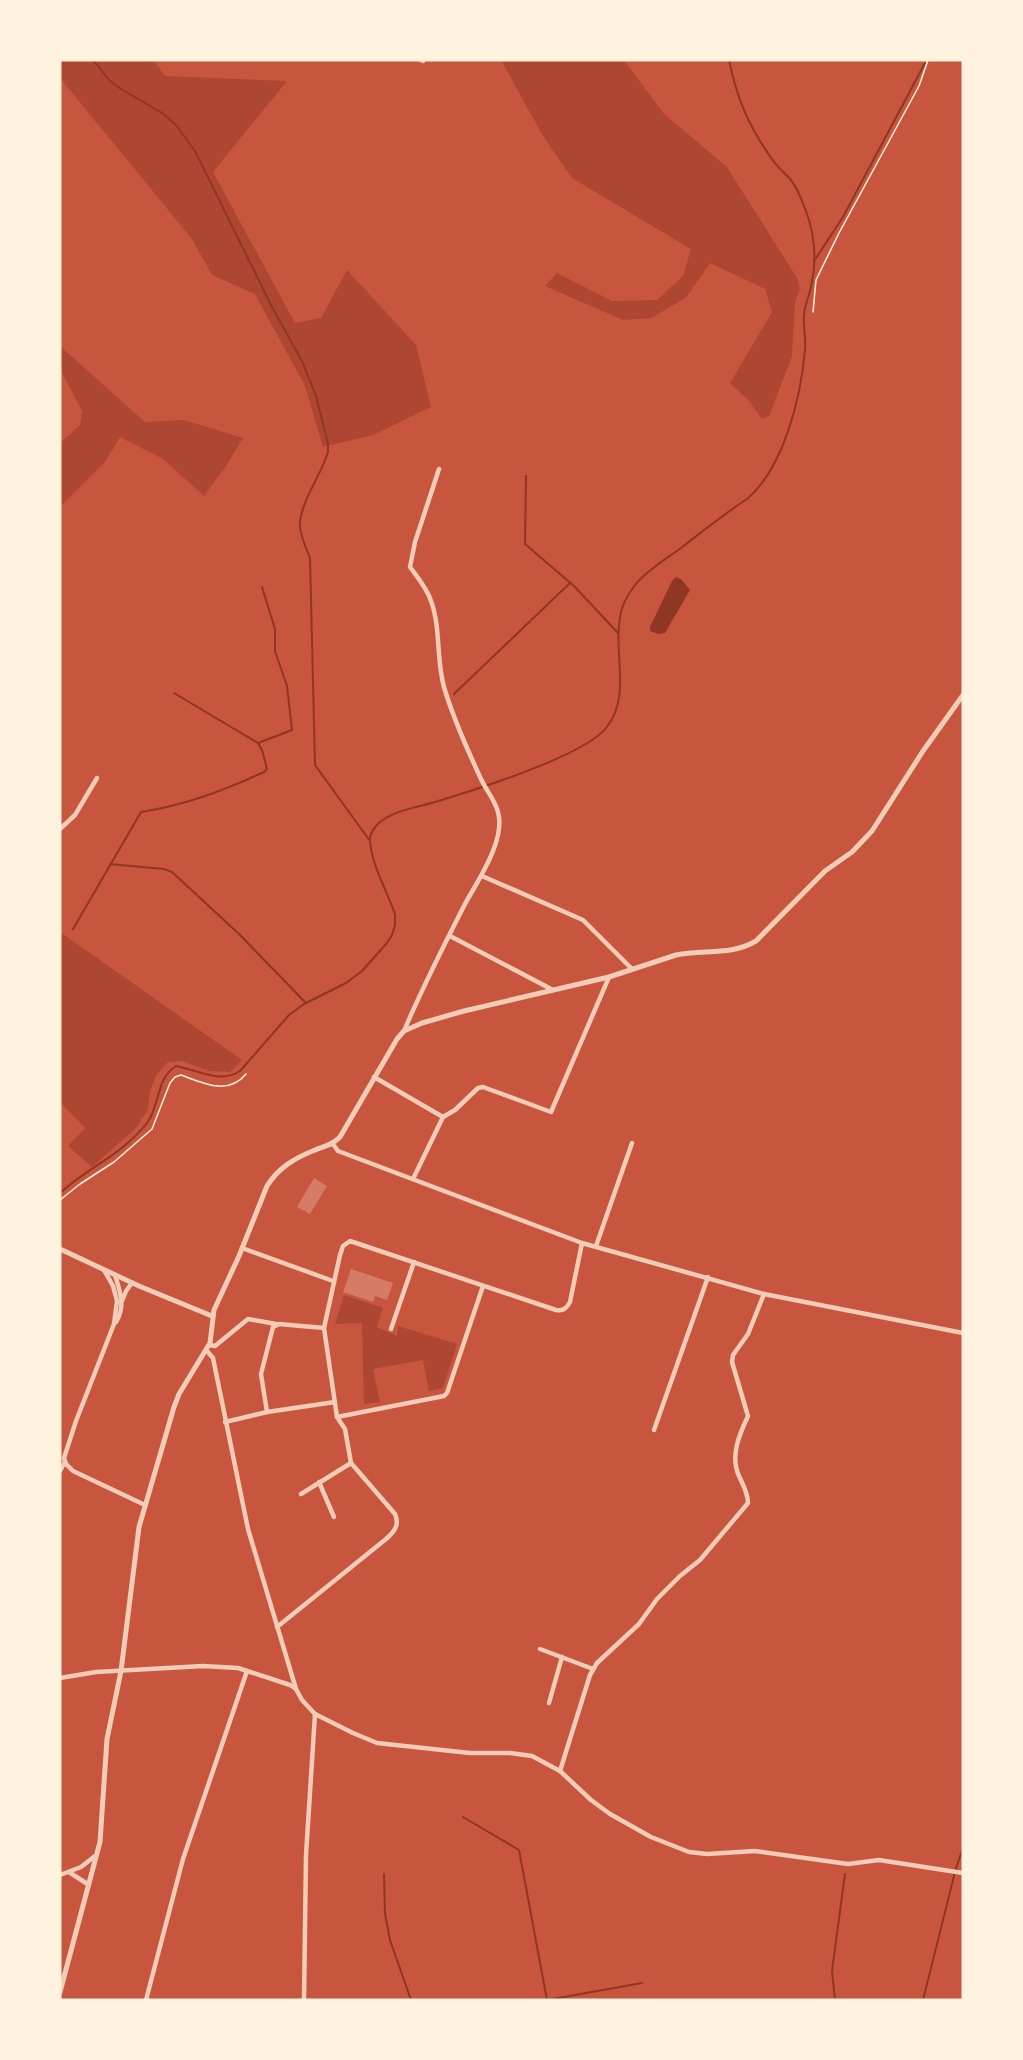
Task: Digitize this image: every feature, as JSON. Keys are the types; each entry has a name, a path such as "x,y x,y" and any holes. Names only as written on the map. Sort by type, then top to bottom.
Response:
{"street":[{"path":"60,1992 97,1854 102,1826 107,1739 121,1671 136,1543 174,1407 208,1348 212,1316 267,1186 273,1176 291,1161 318,1149 335,1146 374,1077 404,1031 466,903 482,876 496,839 499,819 496,806 448,703 440,675 436,621 432,602 410,567 415,542 439,469"},
{"path":"404,1031 422,1023 464,1011 609,977 687,952 730,951 756,942 825,871 852,852 872,831 922,751 963,695"},
{"path":"60,829 75,815 97,778"},
{"path":"482,876 584,920 632,969"},
{"path":"450,936 553,990"},
{"path":"413,1179 442,1117 455,1110 478,1088 483,1087 551,1112 609,977"},
{"path":"374,1077 442,1117"},
{"path":"596,1246 632,1143"},
{"path":"335,1146 338,1151 582,1243 764,1294 963,1333"},
{"path":"277,1627 386,1539 396,1528 395,1514 351,1462 345,1430 337,1417 324,1328 333,1281 343,1246 350,1241 562,1311 570,1302 582,1243"},
{"path":"242,1248 333,1281"},
{"path":"60,1249 132,1283 212,1316"},
{"path":"391,1329 414,1262"},
{"path":"104,1270 113,1286 117,1300 114,1324"},
{"path":"115,1275 122,1301"},
{"path":"654,1430 708,1277"},
{"path":"60,1471 65,1462 65,1454 76,1421 114,1324 119,1317 126,1291 132,1283"},
{"path":"337,1417 444,1396 447,1393 483,1286"},
{"path":"560,1771 593,1669 607,1652 639,1624 672,1584 700,1560 748,1503 747,1493 736,1468 736,1461 737,1442 748,1416 732,1362 733,1355 748,1334 764,1294"},
{"path":"208,1348 215,1346 249,1319 275,1326 324,1328"},
{"path":"267,1412 261,1374 275,1326"},
{"path":"208,1348 213,1358 248,1529 296,1689 302,1700 315,1714 377,1743 470,1753 510,1753 532,1756 560,1771 610,1814 651,1837 689,1852 707,1854 755,1851 848,1864 879,1860 963,1873"},
{"path":"225,1422 267,1412 334,1401"},
{"path":"65,1462 69,1467 145,1505"},
{"path":"302,1494 351,1462"},
{"path":"319,1482 334,1517"},
{"path":"540,1649 593,1669"},
{"path":"549,1703 562,1657"},
{"path":"60,1678 88,1673 203,1666 238,1668 296,1689"},
{"path":"146,2000 183,1859 247,1671"},
{"path":"304,2000 306,1855 315,1714"},
{"path":"60,1875 89,1862 97,1854"},
{"path":"69,1872 89,1885"}],"path":[{"path":"813,312 816,280 923,77 928,60"},
{"path":"60,1200 114,1162 152,1129 170,1083 175,1077 181,1075 224,1088 241,1081 246,1074"}],"shaded area":[{"path":"60,60 154,60 165,76 287,81 213,172 295,323 321,318 347,270 416,345 431,407 373,435 323,447 305,386 255,294 212,275 192,239 60,78"},
{"path":"501,60 624,60 664,114 727,167 797,278 800,289 795,302 792,356 769,416 762,419 749,401 730,383 772,312 765,289 710,263 686,298 651,318 623,320 545,286 557,273 612,301 657,300 683,276 691,249 572,178 543,136"},
{"path":"60,346 145,422 184,420 243,438 204,496 163,459 120,437 105,462 60,507 60,443 80,425 82,411 60,369"},
{"path":"676,577 681,579 690,590 665,633 658,634 650,631 672,581"},
{"path":"60,932 242,1060 230,1072 209,1071 182,1061 168,1062 157,1074 150,1091 148,1109 136,1128 92,1167 68,1146 85,1128 60,1102"},
{"path":"344,1295 383,1308 377,1327 397,1336 398,1326 457,1344 443,1388 429,1391 423,1360 373,1369 380,1402 364,1404 362,1323 335,1324"}],"building":[{"path":"314,1178 327,1186 310,1214 297,1207"},
{"path":"351,1269 393,1283 387,1300 375,1296 373,1302 343,1292"}],"waterway":[{"path":"93,60 109,80 162,113 176,125 195,151 272,307 302,361 316,396 328,452 303,508 300,527 310,558 315,765 370,841"},
{"path":"60,1193 137,1135 151,1116 161,1085 176,1066 217,1076 233,1075 240,1071 289,1015 304,1004 346,983 362,971 387,943 395,925 395,914 377,869 370,841 373,830 380,822 400,812 474,790 552,761 594,739 606,728 614,716 618,703 620,689 618,632 622,609 630,592 651,570 747,499 760,486 771,469 781,450 795,409 803,368 804,314 814,268 813,239 800,195 793,183 774,162 750,124 740,100 729,60"},
{"path":"814,261 843,217 925,63"},
{"path":"526,476 525,544 574,586 618,633"},
{"path":"454,694 570,583"},
{"path":"258,743 292,730 287,686 275,651 275,629 262,587"},
{"path":"73,929 141,812 204,796 249,779 267,769 258,743 174,693"},
{"path":"110,864 164,869 172,872 239,934 305,1002"},
{"path":"463,1817 519,1850 547,2000"},
{"path":"923,2000 963,1848"},
{"path":"384,1874 385,1914 390,1940 411,2000"},
{"path":"835,2000 832,1971 845,1874"},
{"path":"547,2000 642,1983"}]}
